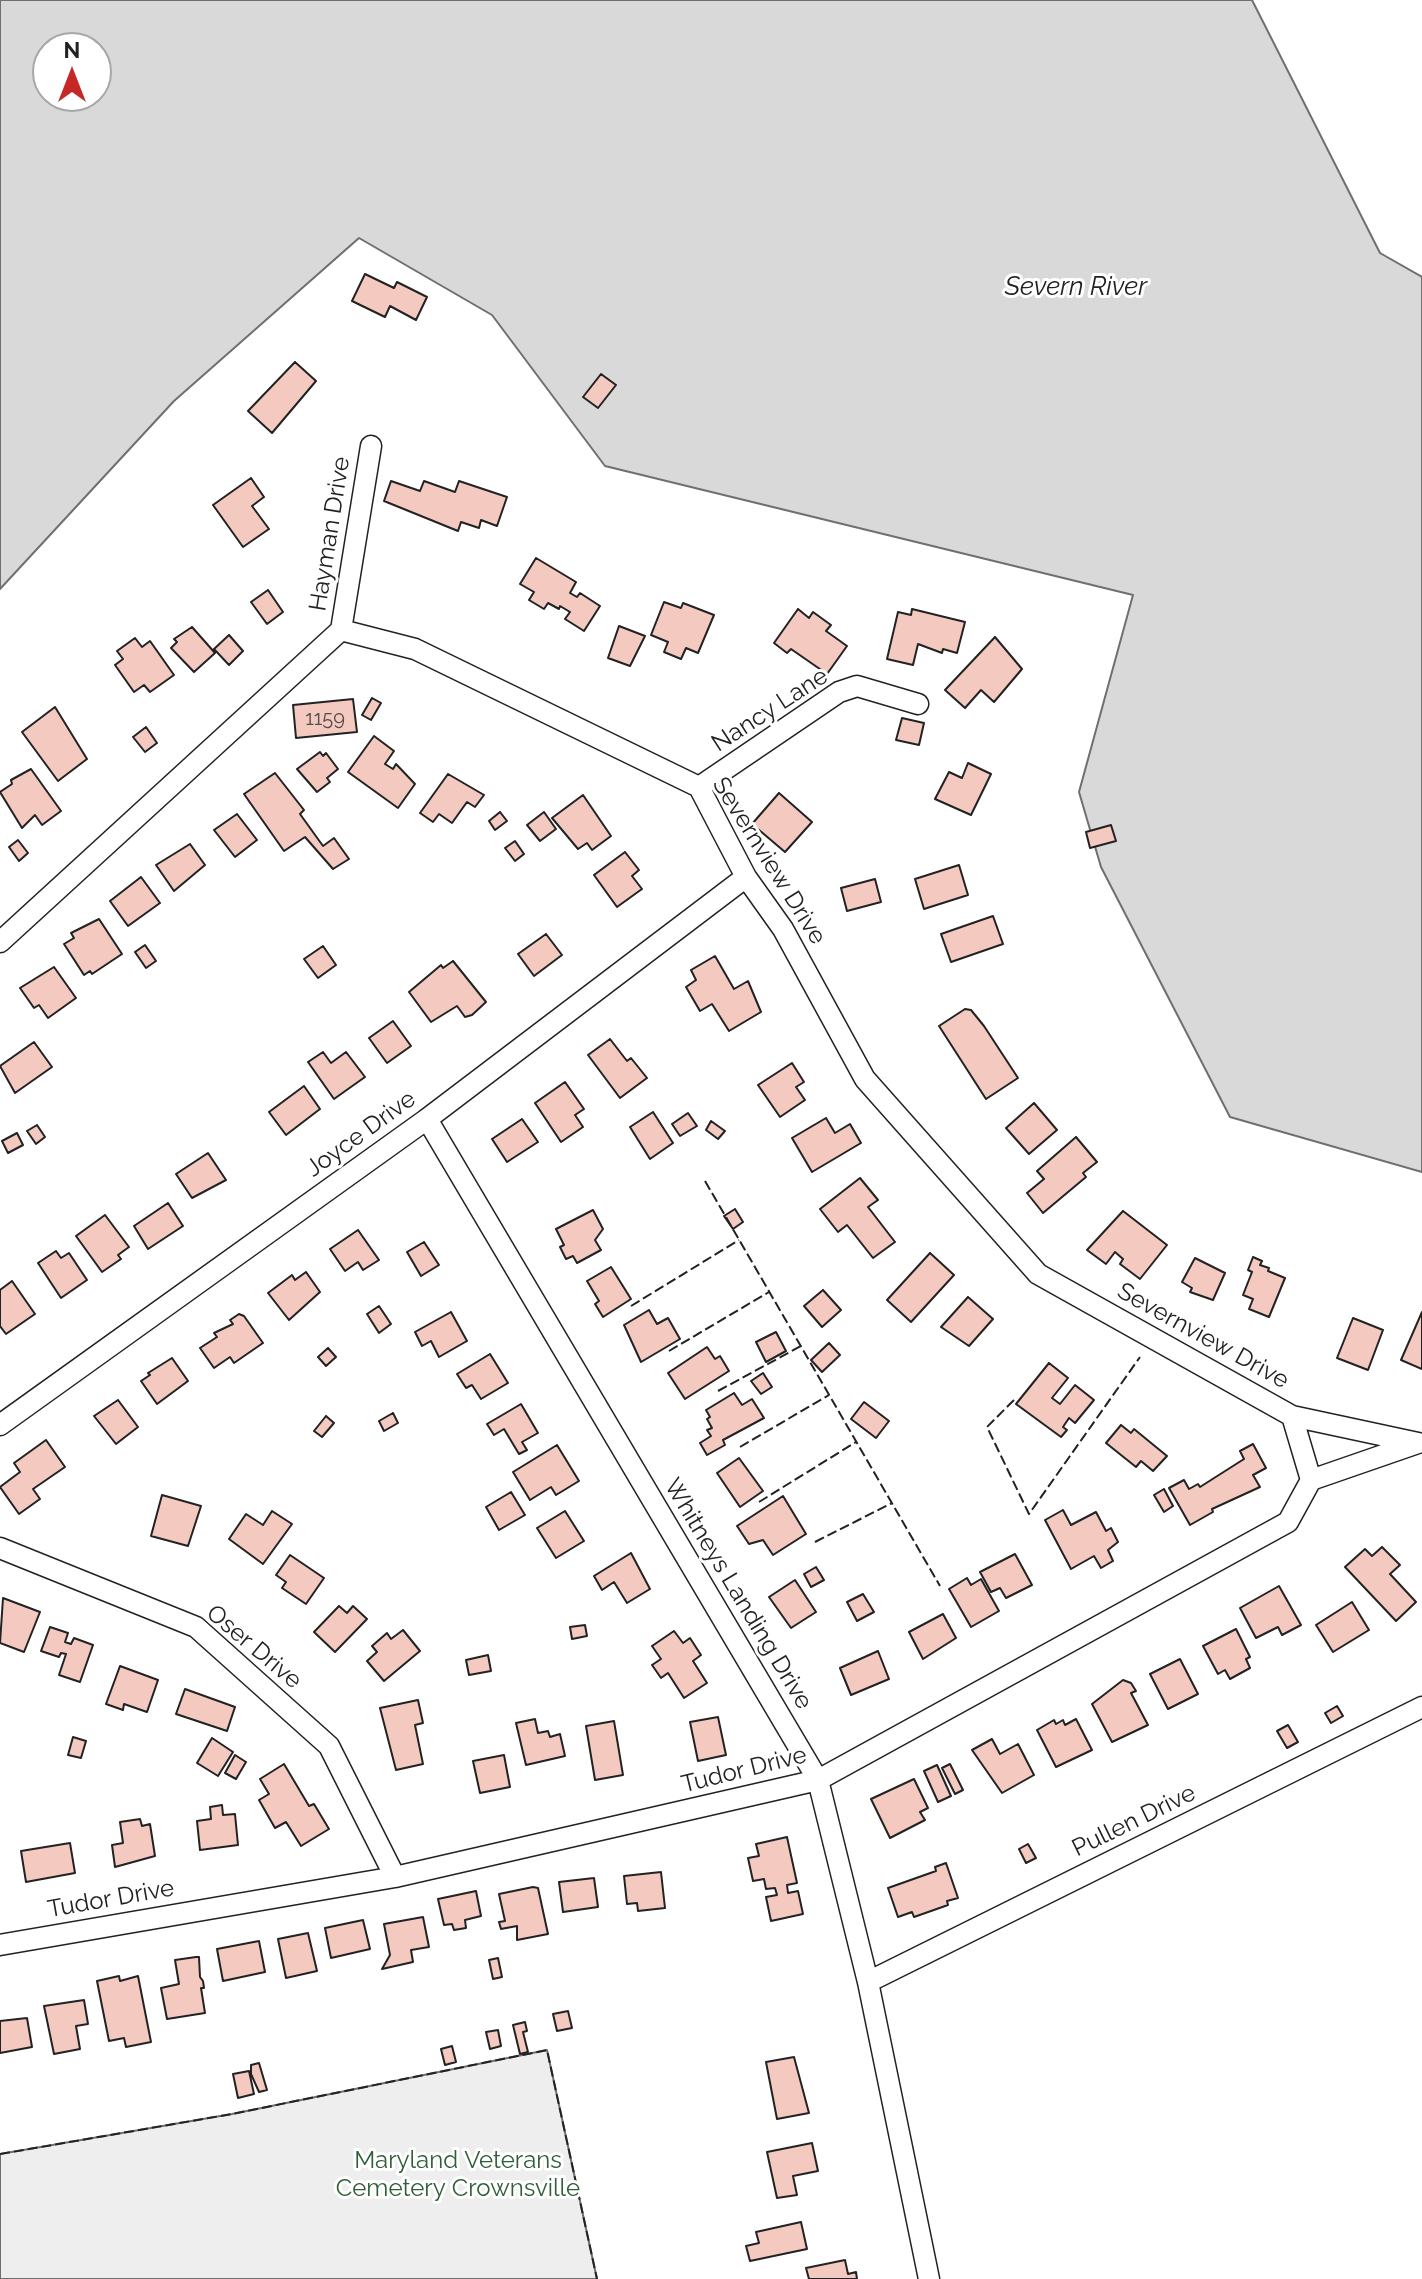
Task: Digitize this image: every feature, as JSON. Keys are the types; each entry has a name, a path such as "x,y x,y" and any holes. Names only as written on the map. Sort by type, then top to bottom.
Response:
{"street":[{"name":"Hayman Drive","path":"341,630 371,446"},
{"name":"Severnview Drive","path":"341,630 415,649 699,787 746,877 783,929 865,1079 1038,1274 1292,1416 1311,1480"},
{"path":"0,942 341,630"},
{"name":"Nancy Lane","path":"699,787 839,692 857,686 918,704"},
{"name":"Joyce Drive","path":"0,1425 427,1119 746,877"},
{"name":"Whitneys Landing Drive","path":"427,1119 818,1780 868,1982 929,2279"},
{"path":"1292,1416 1418,1443 1311,1480"},
{"name":"Tudor Drive","path":"0,1945 395,1877 818,1780 1288,1522 1311,1480"},
{"name":"Oser Drive","path":"0,1548 196,1627 329,1746 395,1877"},
{"name":"Pullen Drive","path":"868,1982 1422,1707"}],"green space":[{"name":"Maryland Veterans Cemetery Crownsville","path":"547,2050 597,2279 0,2279 0,2154 232,2114"}],"water":[{"name":"Severn River","path":"0,0 1252,0 1380,253 1422,277 1422,1172 1230,1117 1101,867 1079,792 1133,595 605,466 492,315 359,238 174,401 0,589"}],"building":[{"path":"365,274 394,288 397,282 427,297 416,320 390,306 385,317 352,301"},
{"path":"295,362 316,381 272,433 248,411"},
{"path":"601,374 616,385 598,408 583,397"},
{"path":"251,478 264,497 252,506 269,529 243,547 213,505"},
{"path":"391,481 420,491 424,481 455,492 459,481 507,497 497,526 481,520 479,528 461,522 458,531 384,501"},
{"path":"536,558 576,582 570,593 577,597 580,593 600,606 584,631 565,619 570,612 560,606 559,609 548,603 544,609 529,600 534,592 520,584"},
{"path":"268,590 283,612 267,624 251,602"},
{"path":"664,602 681,608 683,603 714,615 698,653 686,648 681,659 664,652 668,642 651,635"},
{"path":"798,609 809,618 813,612 831,625 826,631 847,646 827,674 791,649 787,653 774,643"},
{"path":"912,609 965,622 957,653 943,649 942,653 918,644 913,665 887,659 898,612 911,615"},
{"path":"619,626 645,636 630,666 608,658"},
{"path":"192,627 215,653 194,672 171,648 177,642 174,639"},
{"path":"229,635 243,651 229,665 214,649"},
{"path":"995,637 1022,669 994,702 981,690 965,708 945,690"},
{"path":"135,638 142,647 150,641 174,675 150,692 144,685 134,692 115,665 123,659 117,651"},
{"path":"372,698 381,703 371,720 362,715"},
{"path":"353,699 357,732 296,738 293,705"},
{"path":"55,707 87,759 58,781 22,732"},
{"path":"902,718 924,723 919,745 896,740"},
{"path":"146,727 157,743 145,752 133,737"},
{"path":"374,736 394,751 385,764 393,769 396,764 415,784 398,808 348,772"},
{"path":"320,752 323,756 326,753 338,769 327,778 330,782 317,792 297,769"},
{"path":"968,763 991,774 971,815 935,799 949,772 962,778"},
{"path":"31,769 61,811 42,825 35,815 22,828 0,792 12,784 11,780"},
{"path":"275,773 304,810 300,814 323,846 334,838 349,859 333,869 305,837 284,851 244,794"},
{"path":"448,774 484,795 475,807 467,802 452,823 439,814 433,822 420,813"},
{"path":"779,793 812,822 785,852 752,824"},
{"path":"583,795 611,836 592,850 587,843 578,849 552,818"},
{"path":"500,812 507,821 495,830 489,821"},
{"path":"544,812 556,829 540,841 527,825"},
{"path":"237,814 257,840 235,857 214,830"},
{"path":"1111,825 1116,841 1090,848 1086,832"},
{"path":"18,840 28,853 19,861 9,847"},
{"path":"515,841 524,854 515,861 505,848"},
{"path":"190,844 205,865 174,891 156,865"},
{"path":"625,852 639,870 632,876 642,889 617,907 594,875"},
{"path":"959,865 968,895 924,909 915,879"},
{"path":"141,877 160,903 128,926 110,901"},
{"path":"875,879 881,902 847,911 841,888"},
{"path":"993,916 1003,944 951,962 941,934"},
{"path":"99,919 122,954 92,974 90,971 84,975 64,944 74,938 71,933"},
{"path":"546,934 562,955 534,976 518,954"},
{"path":"145,945 156,961 146,968 135,952"},
{"path":"323,946 336,965 318,978 304,959"},
{"path":"715,956 734,989 748,981 761,1012 729,1031 712,1004 700,1011 686,987 696,980 691,970"},
{"path":"453,961 486,1002 472,1015 465,1017 457,1006 431,1022 409,992 441,965 443,968"},
{"path":"54,967 76,998 48,1018 39,1005 34,1008 20,988"},
{"path":"965,1009 971,1010 984,1026 1018,1078 986,1099 939,1026"},
{"path":"393,1021 411,1046 387,1063 369,1038"},
{"path":"610,1039 627,1061 631,1058 647,1078 620,1098 588,1055"},
{"path":"34,1042 52,1067 15,1093 0,1066"},
{"path":"323,1052 331,1063 346,1052 365,1077 334,1099 308,1062"},
{"path":"792,1063 804,1082 796,1087 805,1100 780,1117 758,1085"},
{"path":"565,1082 584,1109 575,1115 583,1127 561,1142 535,1103"},
{"path":"304,1086 320,1109 286,1135 269,1112"},
{"path":"1034,1103 1057,1130 1029,1154 1006,1128"},
{"path":"653,1112 673,1143 650,1159 630,1127"},
{"path":"688,1113 697,1126 680,1136 672,1124"},
{"path":"826,1118 835,1133 850,1124 861,1143 812,1172 792,1138"},
{"path":"522,1119 538,1142 507,1162 492,1139"},
{"path":"711,1121 725,1131 718,1139 706,1130"},
{"path":"37,1125 45,1137 36,1144 27,1131"},
{"path":"17,1133 23,1145 8,1153 2,1141"},
{"path":"1076,1137 1097,1162 1083,1173 1086,1177 1043,1213 1027,1193 1044,1179 1037,1171"},
{"path":"208,1153 226,1180 192,1198 176,1174"},
{"path":"860,1178 878,1200 868,1207 895,1242 873,1258 847,1225 838,1232 820,1209"},
{"path":"168,1203 183,1226 148,1249 134,1226"},
{"path":"735,1209 743,1222 733,1229 724,1216"},
{"path":"593,1210 603,1229 595,1240 601,1250 577,1263 573,1256 566,1259 560,1247 564,1245 556,1229"},
{"path":"1123,1211 1167,1245 1140,1279 1120,1264 1123,1259 1115,1252 1106,1264 1087,1250"},
{"path":"105,1215 129,1247 118,1255 121,1259 102,1272 76,1236"},
{"path":"358,1230 379,1260 363,1270 358,1262 345,1271 330,1249"},
{"path":"424,1242 439,1265 421,1276 407,1252"},
{"path":"56,1251 61,1258 69,1253 87,1280 61,1298 38,1263"},
{"path":"930,1253 954,1275 911,1322 887,1300"},
{"path":"1253,1257 1262,1261 1260,1265 1269,1268 1268,1271 1285,1278 1269,1317 1249,1309 1253,1299 1243,1295 1252,1272 1248,1270"},
{"path":"1195,1258 1225,1273 1213,1300 1190,1292 1192,1288 1182,1282"},
{"path":"611,1267 631,1299 603,1317 595,1304 599,1301 587,1281"},
{"path":"306,1272 320,1292 289,1320 268,1293 292,1275 295,1280"},
{"path":"12,1281 35,1314 6,1334 0,1326 0,1290"},
{"path":"823,1290 841,1310 822,1327 804,1306"},
{"path":"968,1297 993,1319 969,1346 941,1327"},
{"path":"379,1306 391,1324 379,1333 367,1314"},
{"path":"649,1310 657,1324 668,1318 680,1339 641,1362 624,1325"},
{"path":"451,1312 467,1341 439,1357 431,1341 422,1346 415,1332"},
{"path":"1422,1312 1422,1369 1401,1360"},
{"path":"239,1314 244,1316 263,1343 234,1363 230,1357 214,1368 200,1348 217,1337 214,1333 233,1324 230,1320"},
{"path":"1353,1318 1383,1330 1368,1370 1337,1358"},
{"path":"776,1332 786,1351 766,1362 756,1342"},
{"path":"829,1343 840,1355 822,1372 811,1360"},
{"path":"707,1347 715,1359 720,1356 729,1371 685,1399 668,1373"},
{"path":"328,1348 336,1357 326,1366 318,1357"},
{"path":"490,1354 508,1383 481,1399 472,1385 466,1388 457,1374"},
{"path":"172,1358 188,1381 157,1404 141,1381"},
{"path":"1049,1363 1068,1378 1052,1398 1060,1404 1075,1385 1094,1400 1075,1423 1069,1418 1063,1427 1067,1430 1061,1437 1016,1404"},
{"path":"763,1373 772,1387 761,1394 751,1381"},
{"path":"734,1393 742,1405 752,1399 764,1418 723,1440 725,1445 707,1455 700,1443 711,1436 707,1430 712,1428 706,1410"},
{"path":"118,1400 138,1427 116,1444 94,1416"},
{"path":"864,1402 889,1421 876,1438 851,1419"},
{"path":"521,1404 538,1433 522,1442 527,1450 519,1454 504,1429 494,1435 487,1424"},
{"path":"393,1413 398,1423 384,1431 379,1421"},
{"path":"326,1416 334,1423 322,1437 314,1431"},
{"path":"1121,1425 1131,1433 1134,1429 1167,1456 1153,1471 1141,1461 1136,1467 1106,1443"},
{"path":"46,1440 65,1467 33,1489 40,1499 19,1514 0,1487 20,1472 14,1463"},
{"path":"1253,1444 1266,1468 1253,1475 1260,1487 1212,1509 1213,1512 1190,1525 1169,1488 1184,1480 1189,1489 1198,1484 1200,1487 1244,1459 1240,1451"},
{"path":"557,1445 579,1481 556,1495 551,1487 530,1500 513,1472"},
{"path":"739,1458 763,1491 740,1507 717,1473"},
{"path":"1164,1489 1173,1506 1164,1512 1154,1495"},
{"path":"511,1492 525,1515 499,1530 486,1507"},
{"path":"162,1495 201,1506 188,1546 151,1536"},
{"path":"783,1496 806,1534 773,1555 763,1540 749,1544 737,1526"},
{"path":"1063,1510 1071,1525 1096,1512 1106,1531 1111,1528 1118,1542 1108,1550 1113,1561 1101,1568 1094,1556 1071,1569 1045,1520"},
{"path":"272,1511 292,1524 263,1564 229,1539 246,1514 263,1525"},
{"path":"565,1511 584,1541 556,1558 537,1528"},
{"path":"1382,1547 1400,1565 1390,1574 1416,1602 1396,1621 1345,1567 1365,1549 1372,1556"},
{"path":"631,1553 650,1589 627,1603 614,1582 602,1590 594,1576"},
{"path":"1015,1554 1032,1585 1006,1598 1000,1588 991,1592 980,1572"},
{"path":"290,1555 324,1578 306,1604 282,1588 286,1582 276,1575"},
{"path":"816,1567 824,1580 811,1587 804,1574"},
{"path":"967,1578 971,1585 981,1579 999,1611 971,1627 949,1589"},
{"path":"795,1580 816,1612 791,1628 769,1597"},
{"path":"1279,1586 1301,1625 1282,1635 1278,1627 1256,1638 1240,1608"},
{"path":"863,1594 874,1612 857,1621 847,1602"},
{"path":"3,1598 40,1612 24,1652 0,1643"},
{"path":"1352,1602 1369,1630 1333,1652 1316,1625"},
{"path":"339,1606 347,1613 353,1606 367,1619 335,1652 314,1632"},
{"path":"943,1614 956,1638 923,1659 909,1632"},
{"path":"585,1625 587,1636 572,1639 570,1627"},
{"path":"50,1627 68,1633 65,1642 71,1644 74,1638 93,1645 80,1682 59,1675 66,1654 61,1653 59,1657 41,1651"},
{"path":"1236,1629 1250,1657 1246,1659 1250,1668 1230,1679 1225,1670 1218,1674 1203,1646"},
{"path":"403,1630 420,1651 384,1681 367,1661 377,1652 372,1646 387,1633 391,1639"},
{"path":"674,1631 683,1643 690,1638 701,1655 693,1661 707,1683 684,1698 668,1673 661,1678 652,1665 661,1659 652,1646"},
{"path":"878,1651 889,1679 851,1695 840,1668"},
{"path":"488,1655 491,1671 469,1675 466,1660"},
{"path":"1180,1659 1198,1694 1168,1709 1150,1674"},
{"path":"120,1666 158,1680 147,1712 124,1704 123,1710 106,1704"},
{"path":"1123,1680 1131,1683 1136,1691 1131,1693 1148,1725 1112,1742 1092,1704"},
{"path":"185,1689 235,1707 227,1731 176,1714"},
{"path":"418,1700 423,1723 415,1725 423,1764 396,1770 380,1708"},
{"path":"1337,1706 1343,1716 1331,1723 1325,1713"},
{"path":"718,1717 726,1755 698,1761 690,1722"},
{"path":"535,1719 538,1733 548,1731 550,1737 560,1734 565,1756 526,1765 516,1723"},
{"path":"1076,1719 1092,1750 1056,1767 1037,1730 1054,1720 1056,1724 1063,1720 1065,1725"},
{"path":"614,1721 623,1775 595,1780 586,1726"},
{"path":"1288,1725 1298,1742 1287,1748 1277,1731"},
{"path":"73,1737 86,1741 81,1758 68,1755"},
{"path":"212,1738 233,1752 218,1776 197,1763"},
{"path":"992,1739 1000,1754 1018,1744 1034,1775 1002,1793 972,1750"},
{"path":"235,1755 246,1762 236,1779 225,1773"},
{"path":"504,1755 510,1787 480,1793 473,1761"},
{"path":"284,1764 309,1806 314,1804 329,1829 301,1846 286,1822 275,1828 259,1800 269,1794 260,1779"},
{"path":"950,1764 963,1790 955,1794 942,1768"},
{"path":"937,1765 951,1796 938,1802 924,1771"},
{"path":"914,1779 928,1808 920,1812 925,1820 890,1838 871,1799"},
{"path":"222,1805 223,1815 235,1814 238,1845 200,1850 197,1821 211,1819 210,1807"},
{"path":"140,1819 142,1826 150,1824 155,1856 115,1867 112,1845 123,1843 120,1822"},
{"path":"787,1837 797,1883 787,1885 788,1893 798,1891 803,1914 771,1921 766,1897 777,1895 775,1888 766,1889 764,1879 753,1881 748,1858 759,1856 756,1844"},
{"path":"70,1843 75,1873 26,1882 21,1851"},
{"path":"1028,1844 1036,1858 1026,1863 1019,1849"},
{"path":"946,1863 958,1898 947,1901 948,1905 914,1917 912,1912 898,1917 888,1888 936,1871 935,1867"},
{"path":"661,1872 665,1908 638,1911 637,1903 627,1904 624,1876"},
{"path":"594,1878 598,1907 563,1912 559,1882"},
{"path":"538,1888 548,1934 517,1940 517,1926 501,1929 499,1922 505,1921 499,1894"},
{"path":"476,1891 481,1916 465,1920 466,1928 454,1930 452,1924 444,1925 438,1899"},
{"path":"423,1917 429,1947 411,1950 413,1962 382,1969 390,1955 384,1924"},
{"path":"363,1920 370,1949 331,1958 325,1928"},
{"path":"308,1933 317,1971 286,1978 278,1939"},
{"path":"259,1941 265,1972 223,1981 217,1949"},
{"path":"199,1957 205,2013 167,2019 161,1988 179,1984 175,1960"},
{"path":"498,1958 502,1977 493,1979 489,1960"},
{"path":"119,1976 120,1981 138,1976 151,2042 126,2047 124,2038 109,2041 97,1981"},
{"path":"84,2000 88,2024 76,2026 80,2049 54,2054 44,2006"},
{"path":"568,2011 572,2028 557,2031 553,2014"},
{"path":"27,2018 32,2047 0,2053 0,2021"},
{"path":"525,2022 527,2031 523,2032 528,2052 520,2054 513,2025"},
{"path":"498,2030 501,2046 490,2049 486,2032"},
{"path":"452,2046 456,2062 445,2065 441,2049"},
{"path":"794,2057 809,2113 777,2119 766,2062"},
{"path":"259,2063 267,2090 259,2092 251,2074 251,2065"},
{"path":"249,2071 254,2094 238,2098 233,2074"},
{"path":"812,2143 818,2171 793,2176 797,2195 777,2198 767,2152"},
{"path":"801,2222 807,2249 750,2261 746,2246 759,2243 756,2232"},
{"path":"845,2260 848,2274 856,2272 857,2279 809,2279 806,2268"}],"fence":[{"path":"705,1181 940,1586"},
{"path":"631,1306 739,1240"},
{"path":"669,1351 769,1292"},
{"path":"718,1391 801,1346"},
{"path":"1014,1400 987,1427 1029,1514 1140,1357"},
{"path":"740,1447 829,1395"},
{"path":"759,1502 856,1442"},
{"path":"815,1542 892,1503"},
{"path":"0,2154 232,2114 547,2050 597,2279"}]}
